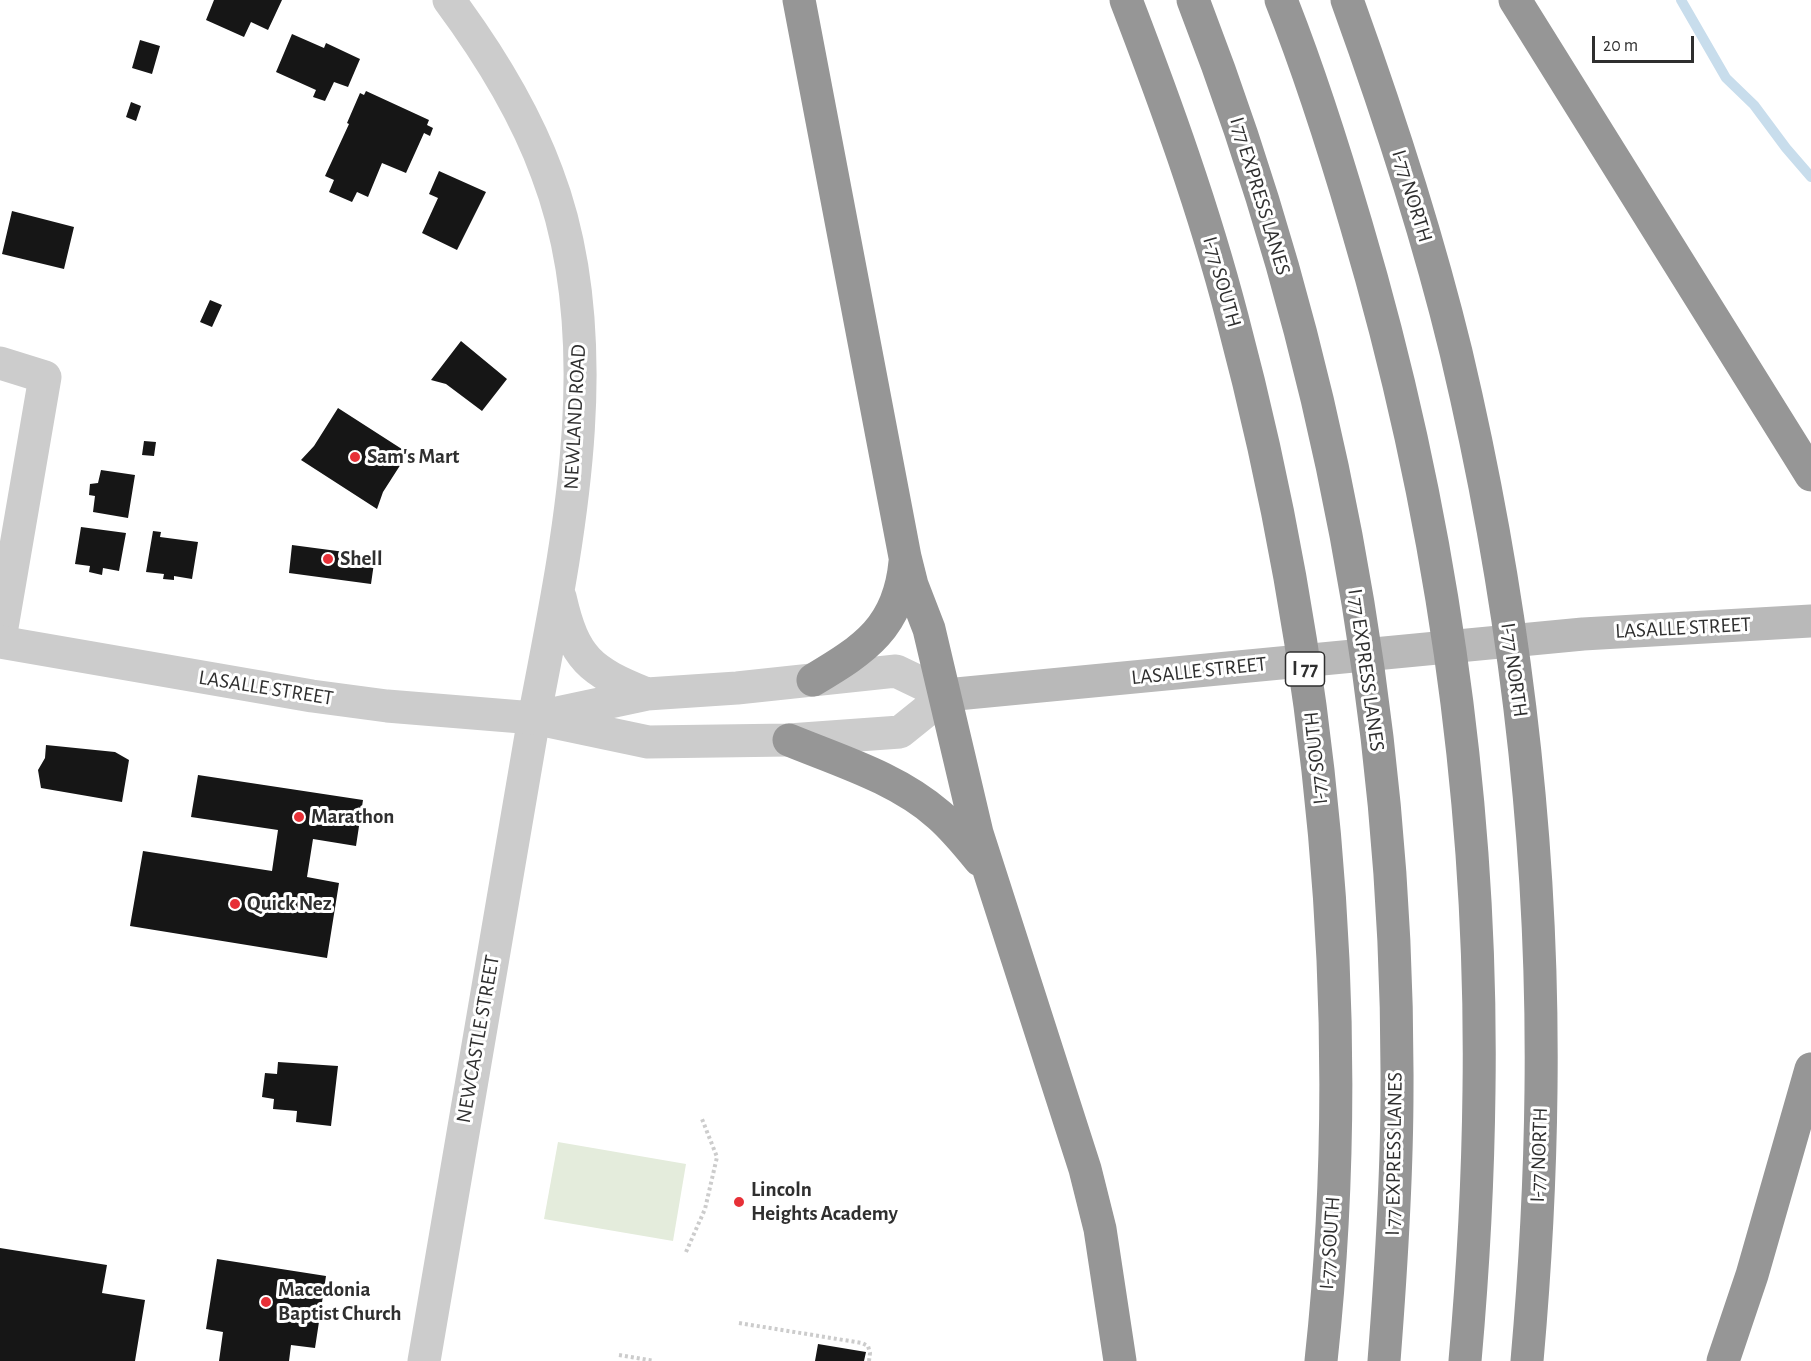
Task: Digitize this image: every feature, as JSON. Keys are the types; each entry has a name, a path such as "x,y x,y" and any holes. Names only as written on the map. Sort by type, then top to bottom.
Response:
{"highway":[{"path":"800,0 905,557 912,585 929,629 974,823 1085,1169 1100,1229 1120,1361"},
{"name":"I-77 SOUTH","path":"1126,0 1179,142 1232,316 1272,486 1304,665 1324,831 1334,1002 1334,1176 1321,1361"},
{"name":"I 77 EXPRESS LANES","path":"1193,0 1238,122 1292,300 1333,474 1366,656 1386,826 1396,1000 1396,1177 1384,1361"},
{"path":"1281,0 1316,96 1372,278 1415,456 1448,644 1468,819 1478,998 1477,1180 1465,1361"},
{"name":"I-77 NORTH","path":"1347,0 1404,166 1456,353 1494,536 1511,646 1530,813 1540,996 1539,1182 1527,1361"},
{"path":"1515,0 1811,475"},
{"path":"813,680 851,657 886,622 899,594 905,557"},
{"path":"789,740 890,782 921,801 956,831 988,869"},
{"path":"1723,1361 1752,1275 1811,1069"}],"main road":[{"name":"LASALLE STREET","path":"946,695 1583,634 1811,621"}],"street":[{"name":"NEWLAND ROAD","path":"449,0 505,82 548,174 572,269 579,327 581,384 577,447 558,586 534,718"},
{"path":"0,363 45,377 0,640"},
{"path":"558,586 565,621 584,657 606,676 647,694"},
{"name":"LASALLE STREET","path":"0,640 344,700 460,714 534,718 648,742 789,740 900,732 946,695 896,672 737,688 647,694 534,718"},
{"name":"NEWCASTLE STREET","path":"424,1361 534,718"}],"path":[{"path":"686,1252 705,1209 717,1156 702,1119"},
{"path":"739,1323 862,1343 868,1346 869,1361"},
{"path":"619,1355 654,1361"}],"green space":[{"path":"558,1142 686,1164 673,1241 544,1219"}],"building":[{"path":"214,0 282,0 268,30 251,22 244,37 206,20"},
{"path":"292,34 324,48 326,43 360,59 348,87 334,82 325,101 313,97 316,90 276,72"},
{"path":"140,40 160,46 152,74 132,68"},
{"path":"366,91 429,120 427,125 433,128 430,136 424,133 406,173 382,163 368,197 357,192 352,202 329,192 334,180 325,176 349,124 347,123 360,93 364,95"},
{"path":"131,102 141,106 136,121 126,117"},
{"path":"439,171 486,192 457,250 422,233 438,198 429,194"},
{"path":"12,211 74,227 64,269 2,254"},
{"path":"210,300 222,305 212,327 200,322"},
{"path":"461,341 507,379 482,411 446,384 431,380"},
{"name":"Sam's Mart","path":"338,408 408,453 383,492 377,509 301,460 314,446"},
{"path":"144,441 156,442 154,456 142,455"},
{"path":"101,470 135,475 128,518 93,512 95,496 89,495 90,484 98,483"},
{"path":"81,527 126,533 119,571 103,568 102,575 89,572 90,566 75,564"},
{"path":"153,531 161,532 160,537 198,542 192,579 174,576 174,580 163,579 164,574 146,572"},
{"path":"292,545 375,556 371,584 289,573"},
{"path":"46,745 115,752 129,760 122,802 41,788 38,770 45,758"},
{"name":"Quick Nez","path":"198,775 363,800 356,846 313,839 307,877 339,883 327,958 130,926 143,851 272,871 278,830 191,817"},
{"path":"278,1062 338,1066 331,1126 296,1122 297,1111 273,1109 274,1099 262,1097 265,1073 277,1074"},
{"path":"0,1248 107,1265 102,1293 145,1300 135,1361 0,1361"},
{"name":"Macedonia Baptist Church","path":"217,1259 326,1276 315,1348 291,1345 289,1361 219,1361 223,1332 206,1329"},
{"path":"818,1344 866,1352 864,1361 815,1361"}],"waterway":[{"path":"1681,0 1726,78 1754,105 1811,177"}],"place":[{"name":"Sam's Mart","path":"355,457"},
{"name":"Shell","path":"328,559"},
{"name":"Marathon","path":"299,817"},
{"name":"Quick Nez","path":"235,904"},
{"name":"Lincoln Heights Academy","path":"739,1202"},
{"name":"Macedonia Baptist Church","path":"266,1302"}]}
